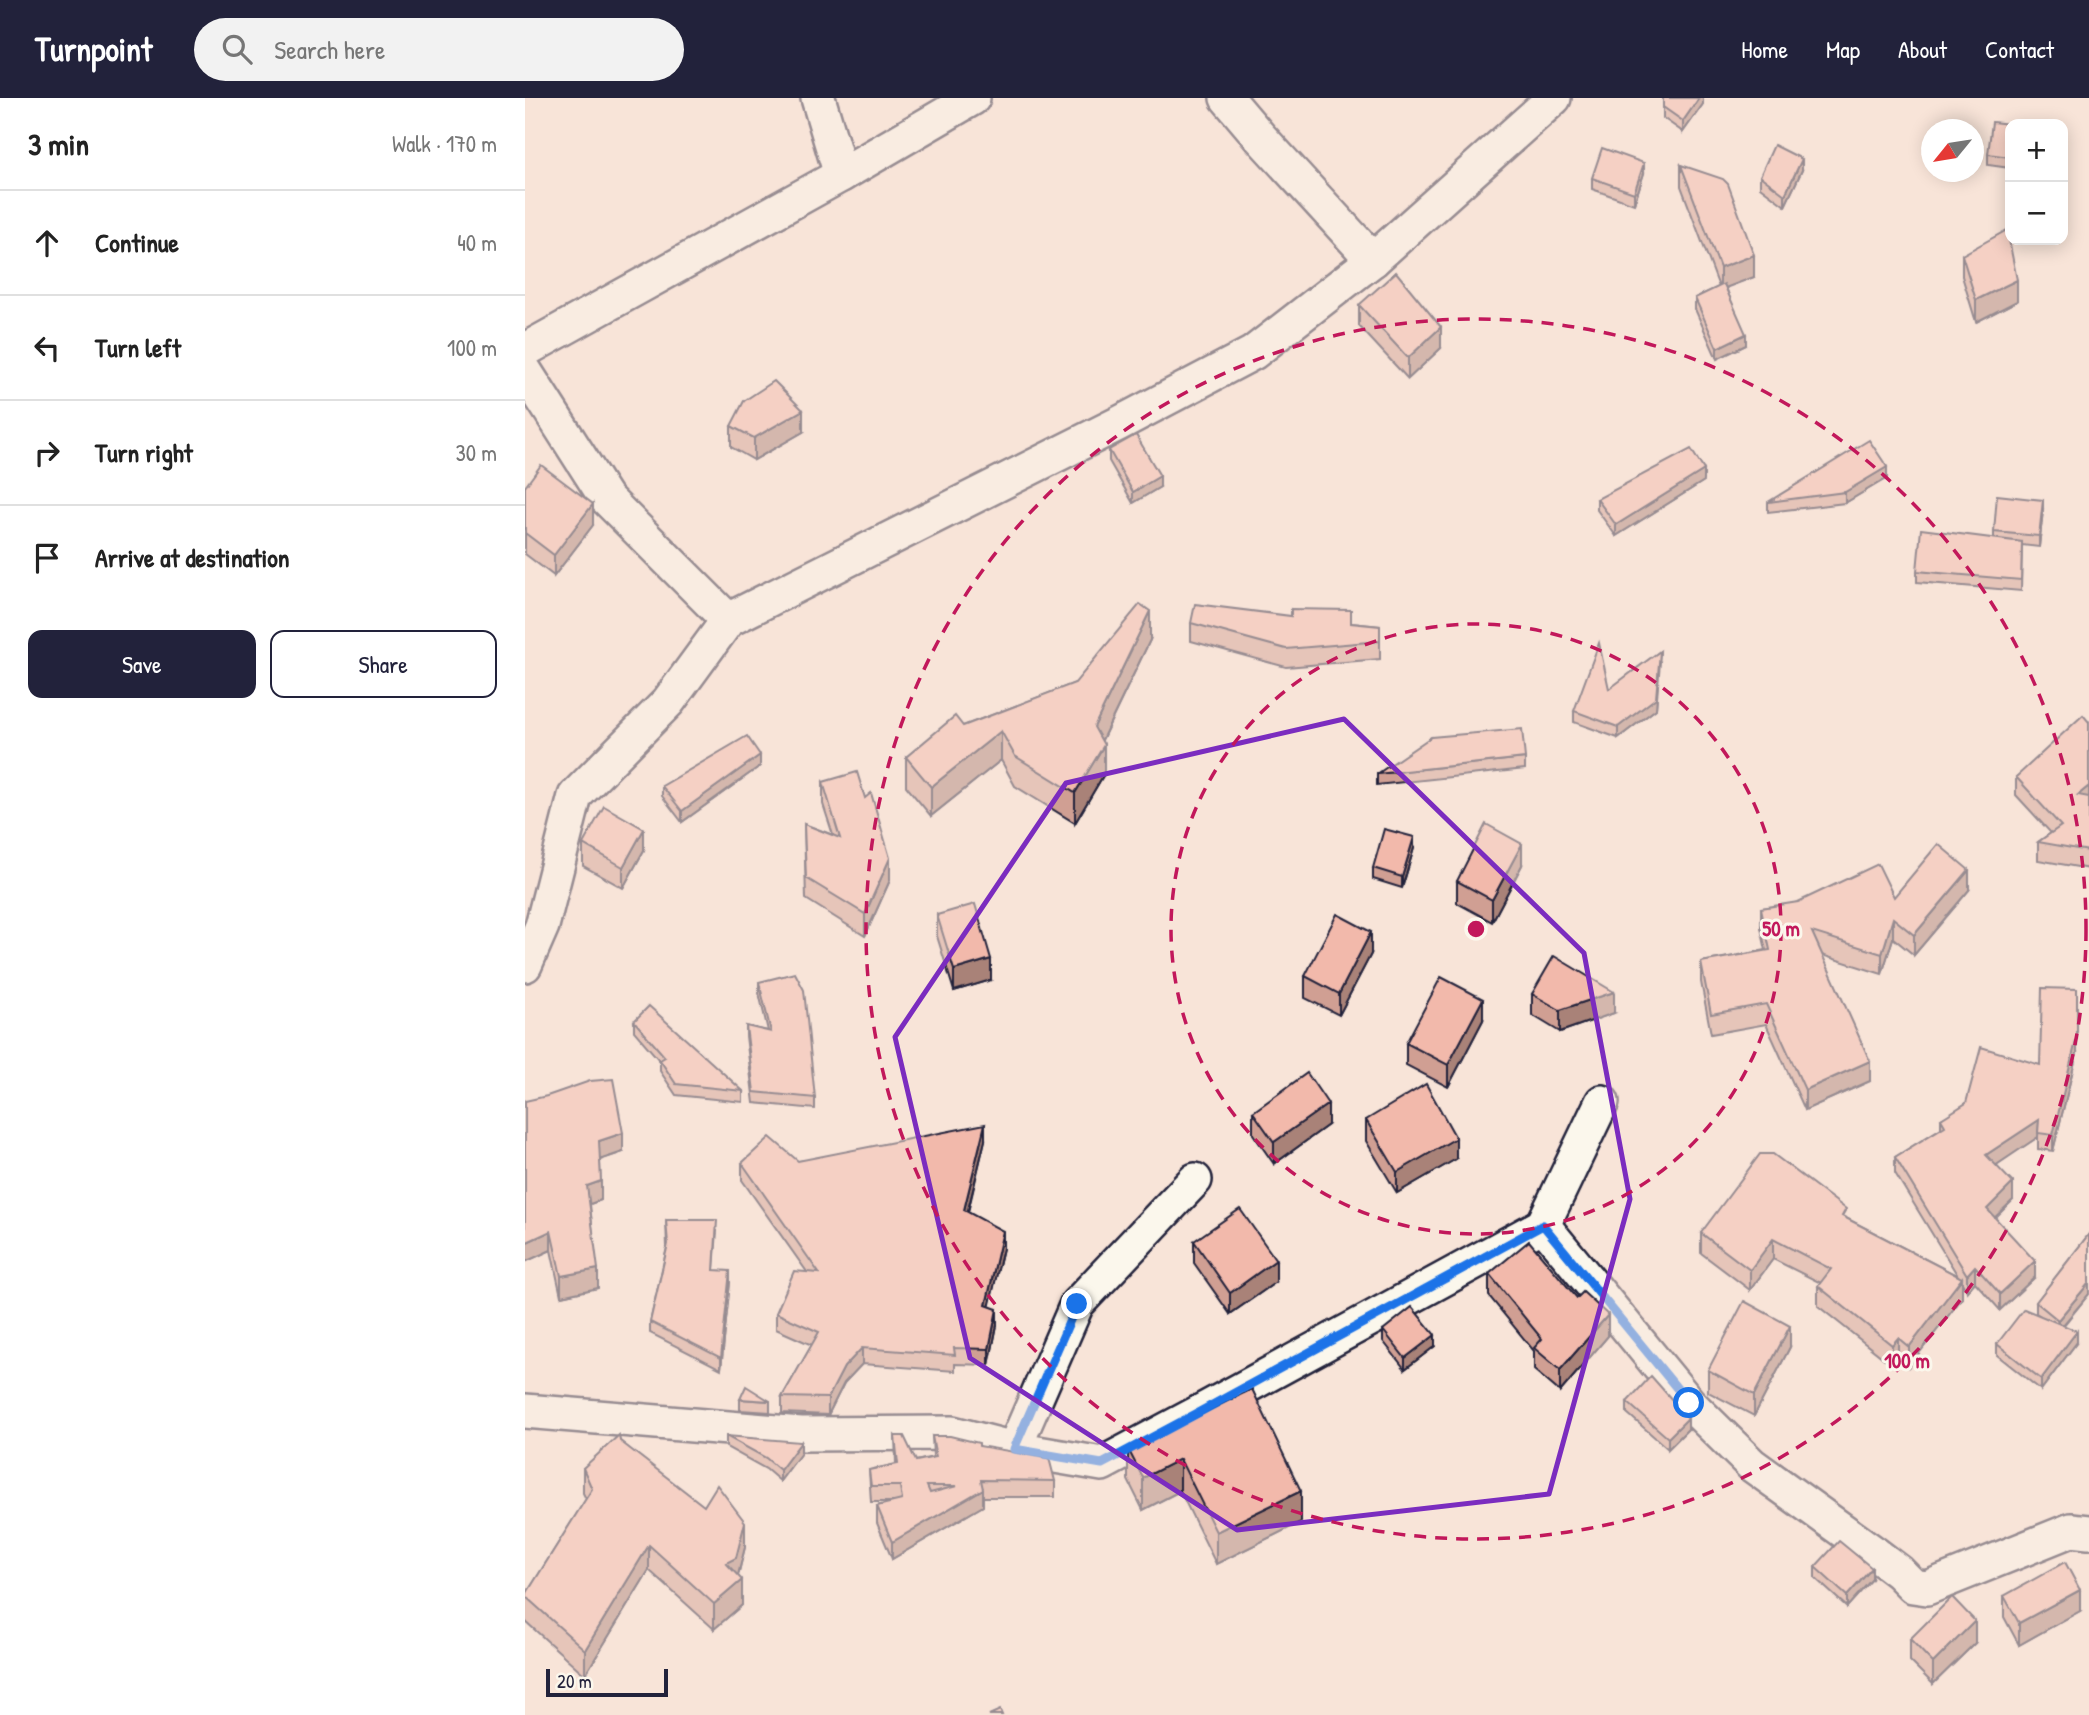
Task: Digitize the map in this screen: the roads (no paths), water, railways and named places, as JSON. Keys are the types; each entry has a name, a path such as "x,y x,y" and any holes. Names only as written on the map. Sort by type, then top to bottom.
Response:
{"street":[{"path":"818,98 841,175"},
{"path":"525,350 841,175 973,98"},
{"path":"1227,98 1373,260"},
{"path":"525,965 542,926 575,796 668,702 728,620 1253,353 1373,260 1554,98"},
{"path":"530,397 606,498 728,620"},
{"path":"525,1411 801,1434 952,1433 1014,1449 1102,1464 1543,1225 1602,1101"},
{"path":"1014,1449 1077,1304 1195,1180"},
{"path":"1543,1225 1689,1403 1752,1465 1883,1560 1913,1586 1927,1588 2071,1530 2089,1532"}]}
